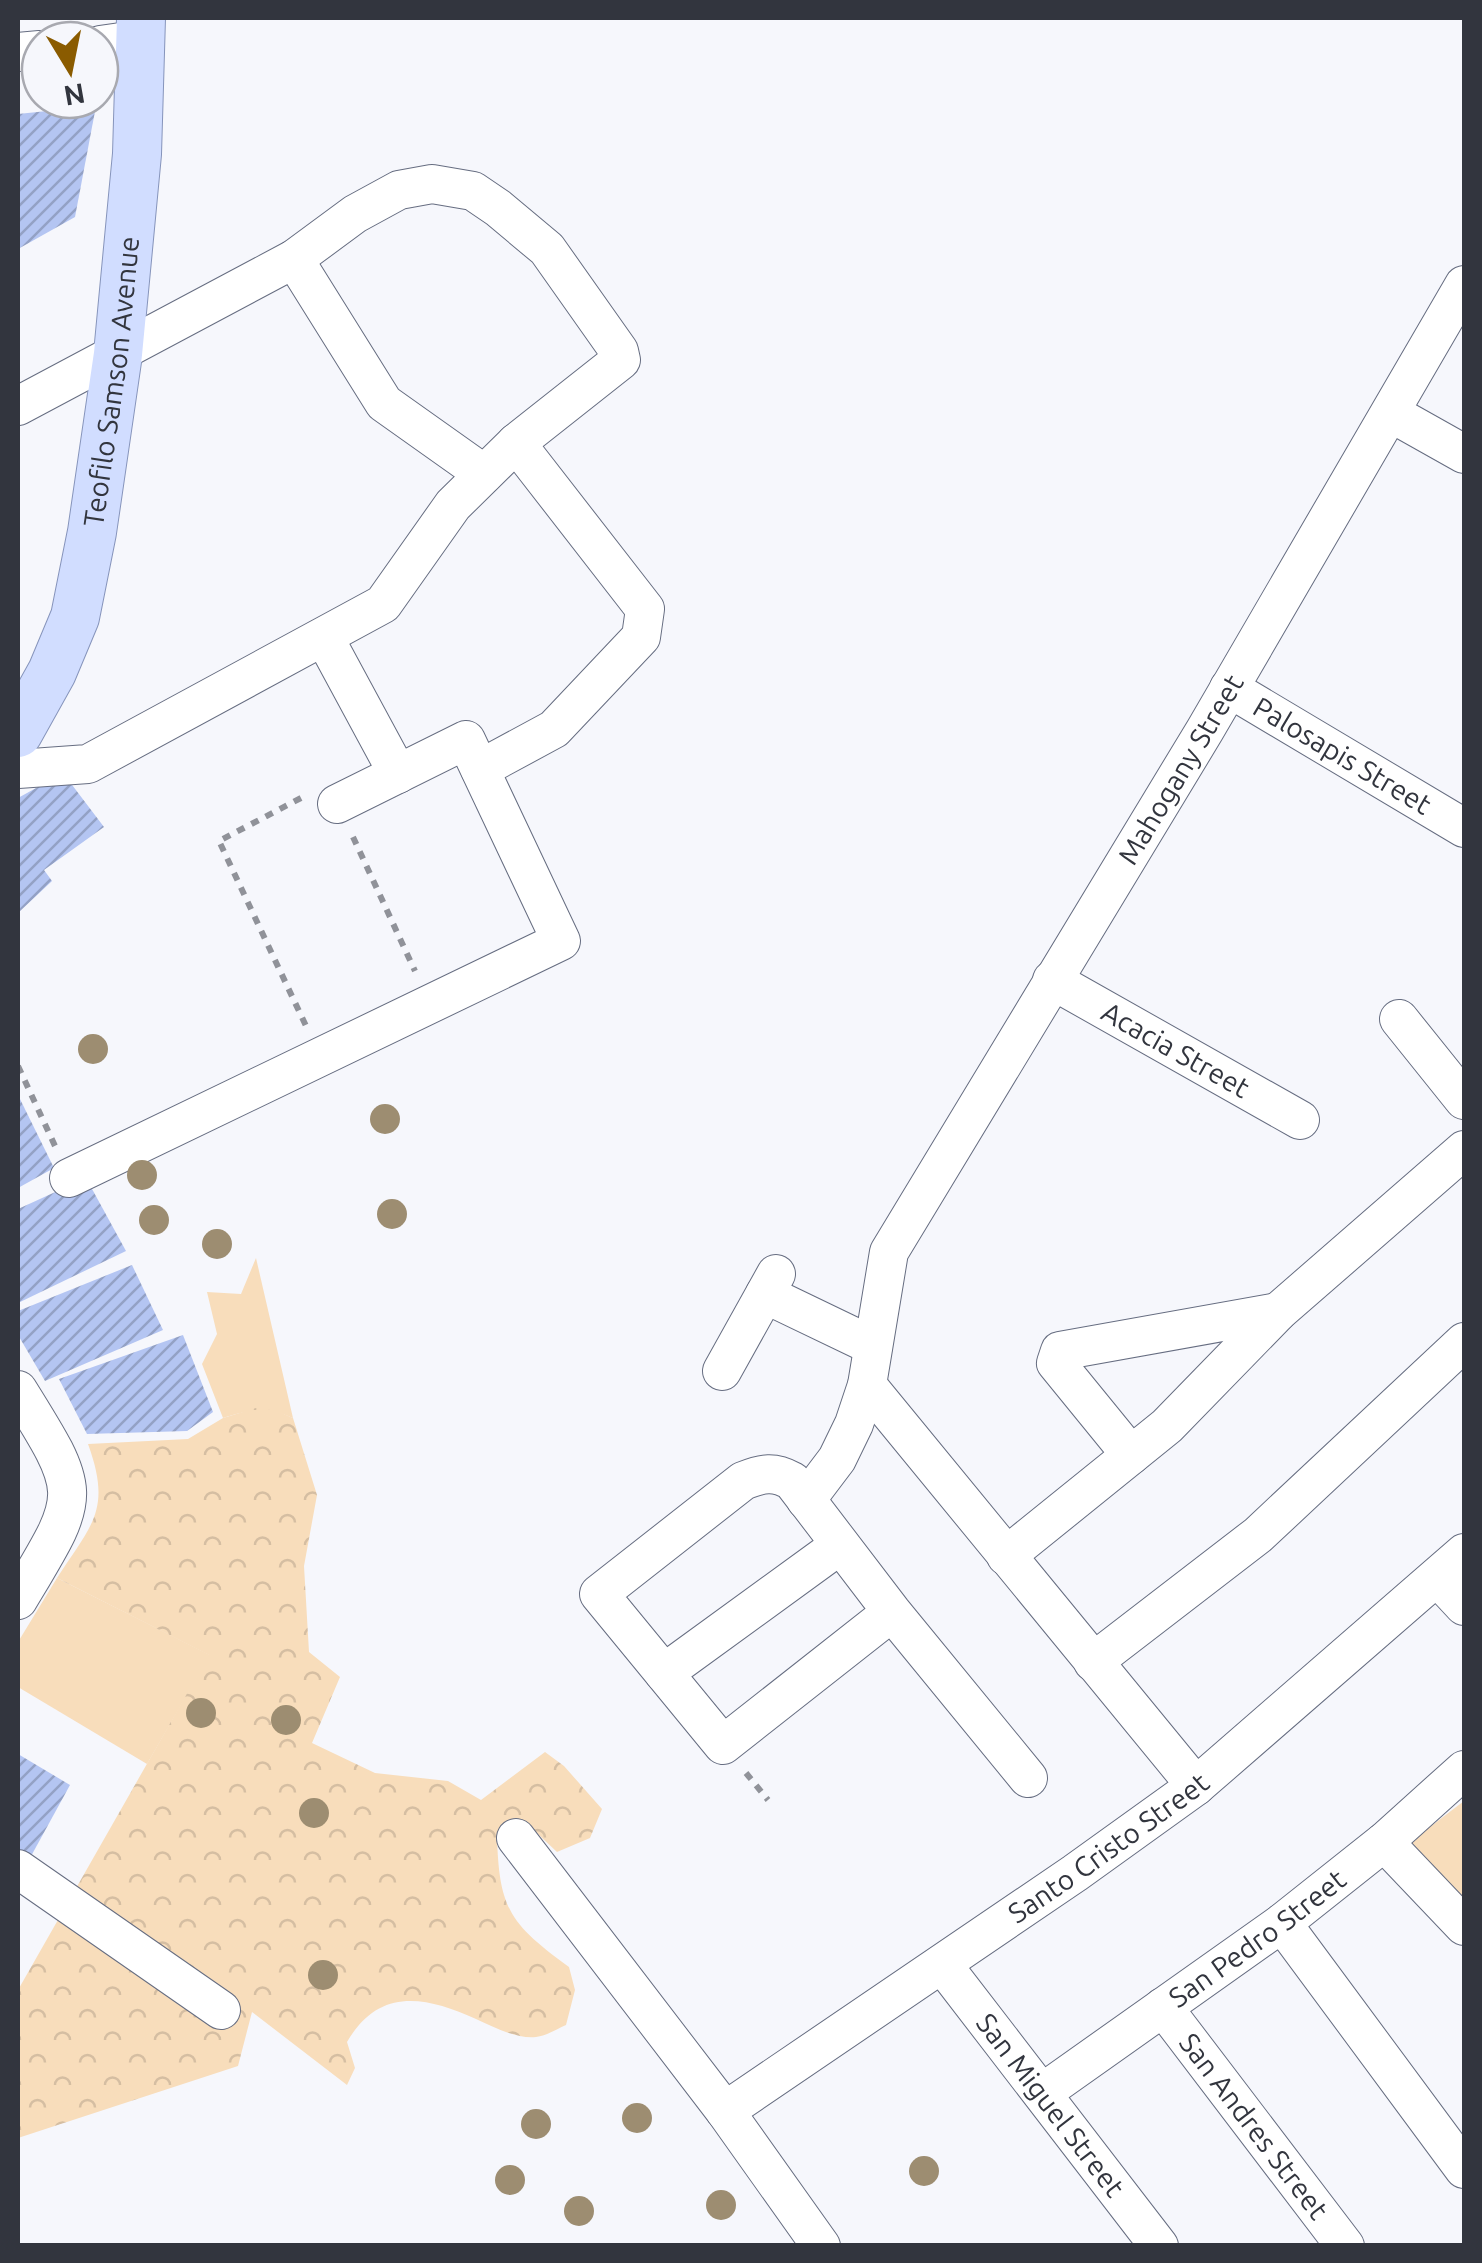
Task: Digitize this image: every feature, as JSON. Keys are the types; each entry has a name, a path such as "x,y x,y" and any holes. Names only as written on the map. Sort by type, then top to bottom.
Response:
{"main road":[{"name":"Teofilo Samson Avenue","path":"18,733 52,672 76,617 118,354 137,154 128,34"}],"street":[{"path":"18,406 294,259 355,214 398,190 432,184 473,191 546,250 621,360 516,443 453,505 383,604 88,764 18,770"},
{"path":"294,259 384,404 484,474"},
{"name":"Mahogany Street","path":"873,1346 889,1252 1229,688 1464,284"},
{"path":"1391,413 1464,454"},
{"path":"480,768 554,729 641,637 645,610 516,443"},
{"path":"324,637 398,774"},
{"name":"Palosapis Street","path":"1229,688 1462,826"},
{"path":"69,1178 561,941 466,740 337,804"},
{"name":"Acacia Street","path":"1052,980 1300,1120"},
{"path":"1399,1019 1464,1100"},
{"path":"1006,1556 1167,1426 1278,1312 1464,1150"},
{"path":"722,1371 770,1284 873,1346 867,1385 837,1459 806,1500"},
{"path":"1131,1455 1056,1363 1060,1352 1278,1312"},
{"path":"1094,1662 1258,1534 1464,1342"},
{"path":"867,1385 1196,1786"},
{"path":"18,1390 55,1450 68,1486 68,1507 60,1529 18,1600"},
{"path":"892,1612 723,1746 599,1594 744,1480 778,1473 792,1481 892,1612 1028,1778"},
{"path":"664,1673 840,1545"},
{"path":"1451,1566 1464,1606"},
{"name":"Santo Cristo Street","path":"725,2111 1196,1786 1451,1566"},
{"name":"San Pedro Street","path":"1042,2093 1282,1923 1384,1842 1464,1770"},
{"path":"516,1838 725,2111 822,2246"},
{"path":"1384,1842 1464,1926"},
{"path":"18,1870 221,2010"},
{"path":"1282,1923 1464,2168"},
{"name":"San Miguel Street","path":"942,1964 1159,2246"},
{"name":"San Andres Street","path":"1163,2006 1345,2246"}],"path":[{"path":"320,1056 219,840 327,785 430,1004"},
{"path":"18,1066 69,1178"}],"green space":[{"path":"256,1258 293,1418 258,1410 223,1418 202,1364 217,1334 207,1292 241,1294"},
{"path":"256,1408 293,1418 317,1495 304,1566 309,1652 340,1677 312,1743 375,1773 448,1781 481,1800 545,1752 564,1766 602,1809 590,1838 557,1852 523,1820 497,1836 501,1881 512,1913 533,1939 569,1967 575,1990 566,2025 528,2037 505,2032 439,2005 404,2001 388,2004 360,2024 347,2042 355,2068 347,2085 252,2012 238,2066 18,2138 18,1990 209,1655 57,1578 95,1516 98,1485 88,1444 188,1439 223,1418"},
{"path":"57,1578 210,1655 147,1764 18,1687 18,1642"},
{"path":"1464,1801 1464,1932 1401,1849"}],"building":[{"path":"18,114 20,120 93,120 75,217 18,249"},
{"path":"63,773 104,827 44,870 52,881 18,913 18,798"},
{"path":"18,1095 54,1168 18,1188"},
{"path":"86,1178 126,1251 18,1303 18,1209"},
{"path":"132,1265 163,1330 45,1381 18,1335 18,1311"},
{"path":"183,1335 213,1412 187,1431 87,1434 59,1379"},
{"path":"18,1754 70,1785 30,1858 18,1851"}]}
